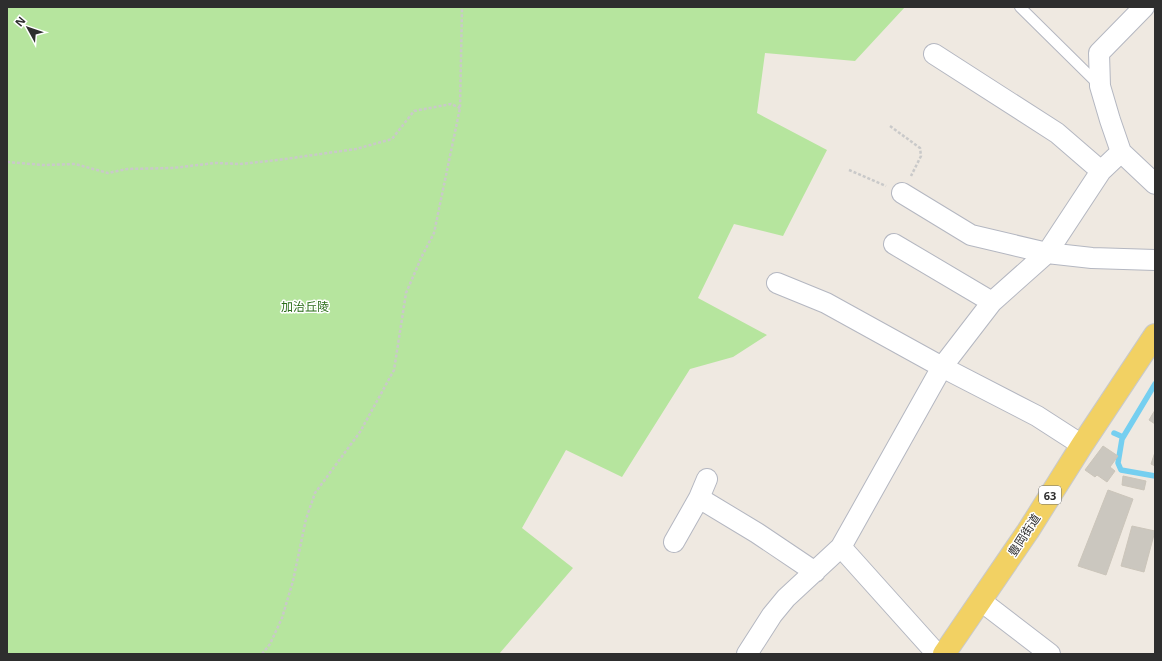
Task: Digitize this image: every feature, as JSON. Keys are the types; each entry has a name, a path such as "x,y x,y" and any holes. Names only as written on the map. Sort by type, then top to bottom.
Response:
{"main road":[{"name":"豊岡街道","path":"944,654 1028,531 1082,445 1155,335"}],"street":[{"path":"1144,7 1099,53 1100,86 1121,152 1155,184"},
{"path":"934,54 1057,133 1102,171"},
{"path":"747,654 772,615 786,598 841,547 942,367 992,302 1048,253 1102,171 1121,152"},
{"path":"902,193 970,235 1048,253 1092,258 1155,260"},
{"path":"894,244 992,302"},
{"path":"777,283 826,303 942,367 1037,416 1082,445"},
{"path":"674,542 699,498 707,480"},
{"path":"699,498 757,533 814,572"},
{"path":"841,547 937,654"},
{"path":"981,601 1050,654"}],"lane":[{"path":"1020,7 1100,86"}],"path":[{"path":"262,654 270,644 282,618 293,581 306,519 315,493 360,432 394,370 406,293 434,232 460,108 462,7"},
{"path":"7,162 43,165 75,164 108,173 127,169 173,168 215,163 240,164 278,160 356,149 392,139 414,111 451,104 460,108"},
{"path":"849,170 902,193 921,156 920,148 890,126"}],"green space":[{"name":"加治丘陵","path":"7,7 905,7 855,61 765,53 757,113 827,150 783,236 734,224 698,298 767,335 733,357 690,369 622,477 566,450 522,528 573,568 499,654 7,654"}],"building":[{"path":"1155,410 1155,424 1149,420"},
{"path":"1103,446 1118,456 1110,467 1115,471 1107,482 1097,475 1095,477 1085,470"},
{"path":"1155,452 1155,466 1151,464"},
{"path":"1123,476 1146,481 1144,490 1122,485"},
{"path":"1108,490 1133,499 1106,575 1078,566"},
{"path":"1132,526 1155,531 1144,572 1121,566"}],"waterway":[{"path":"1155,384 1122,439 1118,463 1121,470 1155,476"},
{"path":"1114,433 1123,437"}]}
